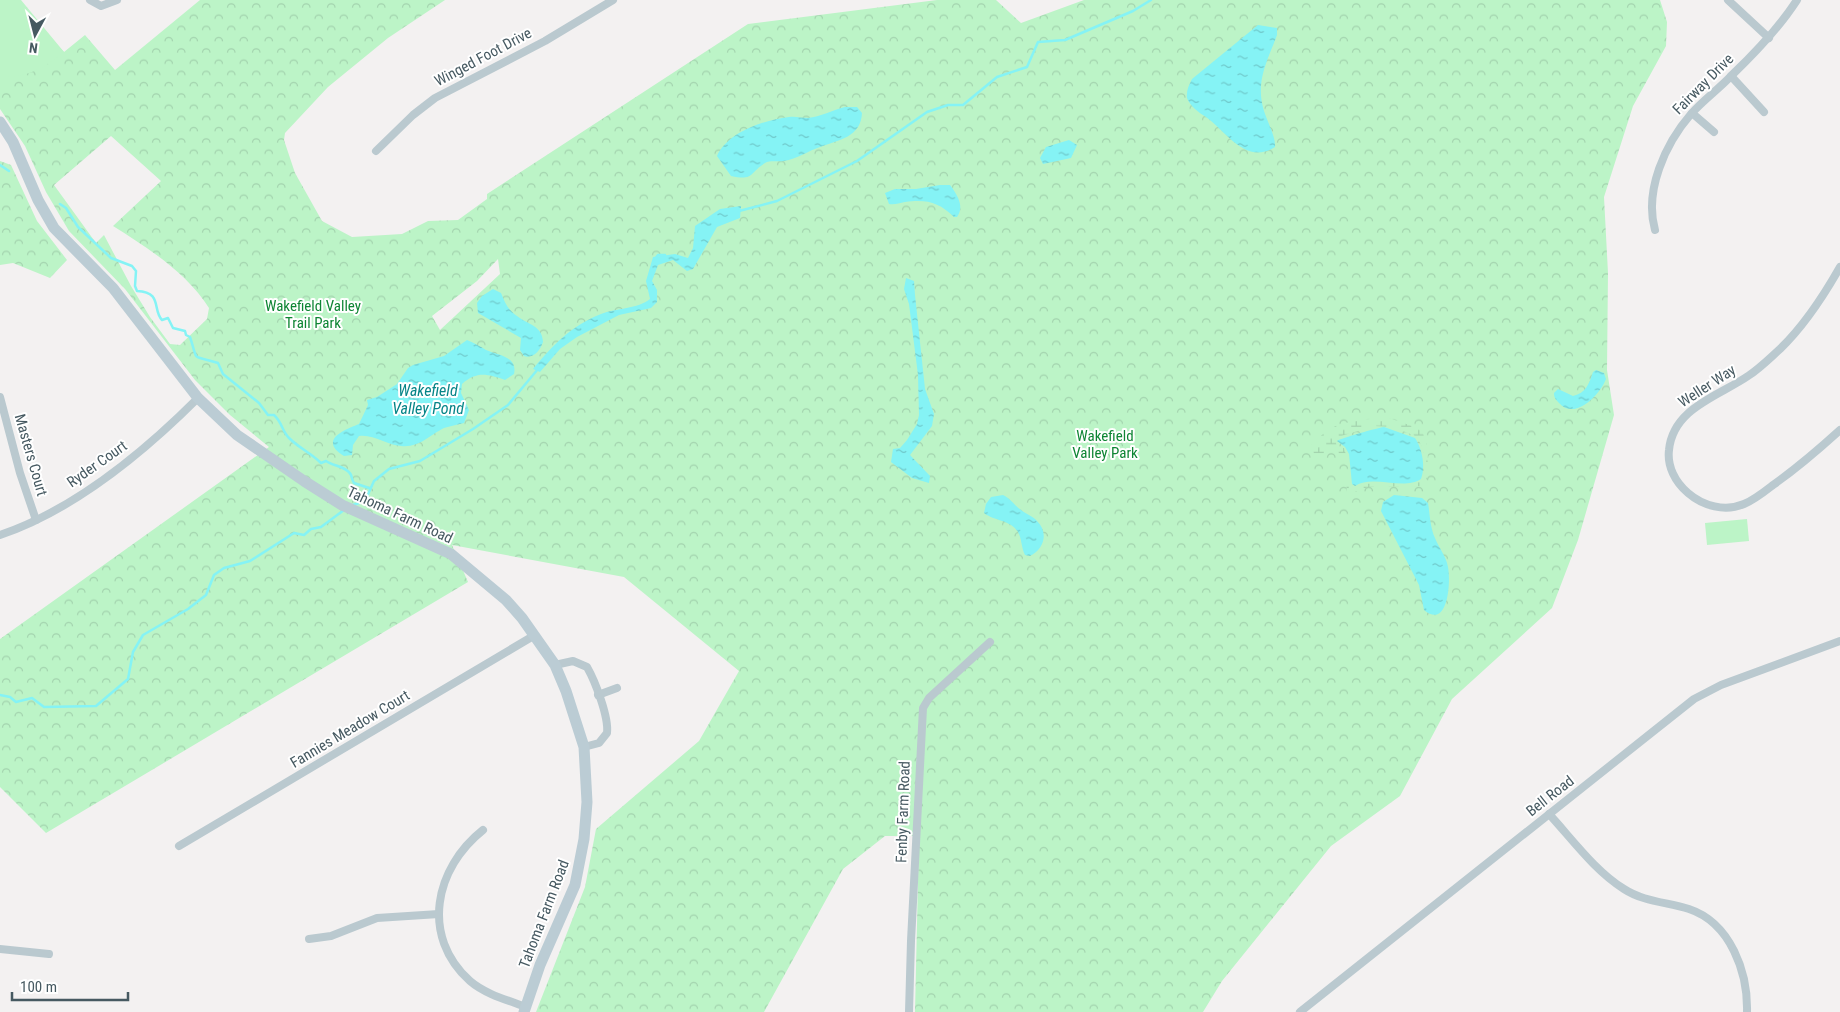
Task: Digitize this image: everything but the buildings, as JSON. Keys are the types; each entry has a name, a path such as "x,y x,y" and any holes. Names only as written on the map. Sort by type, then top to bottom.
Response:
{"street":[{"path":"90,0 101,6 117,0"},
{"name":"Winged Foot Drive","path":"376,151 407,120 435,98 552,36 612,0"},
{"path":"1728,0 1769,38"},
{"name":"Fairway Drive","path":"1655,230 1651,211 1659,170 1671,142 1692,113 1769,38 1781,24 1796,0"},
{"path":"1731,76 1764,112"},
{"path":"1692,113 1714,132"},
{"name":"Tahoma Farm Road","path":"0,122 13,142 38,200 54,228 113,288 198,398 237,434 304,482 354,511 451,554 506,600 555,665 566,691 584,747 587,802 582,856 574,886 540,965 525,1009"},
{"name":"Weller Way","path":"1840,267 1812,313 1780,349 1750,375 1704,402 1682,418 1672,434 1668,450 1670,464 1676,481 1701,503 1732,507 1745,504 1766,491 1808,460 1840,430"},
{"name":"Masters Court","path":"0,397 20,473 36,520"},
{"name":"Ryder Court","path":"0,535 36,520 59,507 133,457 198,398"},
{"name":"Fannies Meadow Court","path":"180,846 534,635"},
{"name":"Bell Road","path":"1300,1012 1694,699 1721,685 1840,641"},
{"name":"Fenby Farm Road","path":"910,1012 911,941 923,708 929,698 990,642"},
{"path":"555,665 573,661 582,663 589,671 598,695 607,721 608,733 599,743 584,747"},
{"path":"598,695 617,688"},
{"path":"1549,814 1600,870 1624,889 1650,900 1690,909 1715,926 1731,945 1738,960 1747,997 1747,1012"},
{"path":"483,830 461,851 449,870 441,891 439,914 444,942 463,973 480,988 525,1009"},
{"path":"309,939 331,936 377,918 439,914"},
{"path":"0,949 49,954"}],"green space":[{"name":"Wakefield Valley Park","path":"0,0 21,0 64,52 85,35 115,70 200,0 445,0 388,38 328,87 285,133 284,140 295,173 322,221 352,237 402,234 428,221 458,220 487,199 487,194 748,24 937,0 996,0 1021,23 1084,0 1660,0 1667,22 1666,46 1633,106 1604,197 1608,273 1607,370 1614,415 1578,540 1552,608 1452,699 1400,796 1331,846 1222,981 1203,1012 915,1012 919,836 885,836 843,869 764,1012 536,1012 585,887 596,829 699,741 739,671 624,577 452,545 468,582 46,833 0,787 0,639 269,447 230,415 195,380 125,289 69,231 46,192 25,146 0,109","holes":["111,136 161,181 113,226 153,252 178,272 200,295 209,308 207,319 180,345 170,344 150,317 104,235 96,243 54,185","498,259 500,274 440,330 432,316 477,281"]},
{"path":"0,0 14,0 64,52 50,63 35,71 18,76 0,77"},
{"path":"0,161 11,165 37,221 67,260 50,278 13,263 0,265"},
{"path":"1389,418 1418,428 1423,433 1428,449 1427,480 1422,486 1368,487 1347,495 1346,478 1348,477 1355,487 1362,484 1418,482 1422,479 1424,451 1417,437 1393,427 1374,426 1338,437 1336,443 1339,448 1344,448 1349,465 1346,465 1336,454 1336,451 1316,456 1311,453 1311,445 1334,427 1357,421"},
{"path":"1747,519 1749,541 1707,545 1705,523"}],"water":[{"path":"1258,25 1277,28 1277,35 1263,72 1261,91 1264,111 1275,143 1275,147 1265,152 1246,150 1237,144 1195,109 1187,98 1188,88 1192,79"},
{"path":"845,107 857,107 862,113 858,127 848,136 793,159 767,162 748,177 731,176 717,156 729,140 758,124 789,117 808,118"},
{"path":"1069,140 1077,145 1071,158 1043,164 1040,158 1046,147"},
{"path":"950,185 957,196 960,209 957,217 954,217 943,208 926,201 889,204 885,193 895,189 916,189"},
{"path":"741,206 740,218 717,227 693,269 687,271 673,260 658,265 652,281 657,290 657,302 651,308 619,315 577,337 560,349 540,372 533,369 555,344 581,324 601,314 633,307 650,299 646,281 653,257 675,254 688,258 693,248 695,226 720,209"},
{"path":"906,278 914,281 925,389 934,414 932,426 910,455 930,476 929,483 912,478 891,462 893,449 900,448 907,440 917,424 919,415 918,375 909,304 904,289"},
{"path":"493,289 501,293 507,306 514,314 534,326 540,332 543,342 538,351 533,355 524,356 520,350 521,338 478,313 477,303 482,296"},
{"name":"Wakefield Valley Pond","path":"467,340 486,350 506,357 513,363 514,374 505,380 493,376 477,375 462,384 461,393 469,410 464,423 444,428 413,445 401,446 370,437 359,436 353,445 352,455 344,456 337,450 333,445 333,440 347,429 359,424 368,405 367,400 377,397 397,384 408,368 413,365 444,356"},
{"path":"1596,370 1604,373 1606,379 1593,398 1579,408 1565,408 1559,403 1554,393 1558,389 1573,396 1581,393"},
{"path":"1384,427 1415,438 1420,447 1422,458 1423,469 1421,479 1406,483 1370,482 1355,486 1352,484 1349,454 1345,447 1337,441"},
{"path":"1003,495 1035,519 1041,526 1044,536 1042,545 1030,556 1025,555 1015,528 984,513 986,504 991,497"},
{"path":"1394,495 1422,498 1428,503 1432,530 1446,559 1449,574 1446,602 1438,614 1432,615 1424,610 1419,585 1381,511 1383,502"}],"waterway":[{"path":"739,211 777,201 857,161 927,112 948,105 963,105 997,77 1027,67 1038,42 1065,40 1133,11 1151,0"},
{"path":"0,165 9,171"},
{"path":"60,204 66,208 78,227 111,258 132,266 136,271 135,286 137,291 145,292 154,298 162,320 168,318 173,328 185,331 186,335 190,337 197,357 218,363 223,374 259,403 268,415 274,415 277,418 289,438 297,445 321,463 326,461 347,470 354,483 369,488"},
{"path":"655,259 658,255 665,255"},
{"path":"353,505 365,501 374,481 389,469 420,461 508,405 538,369"},
{"path":"0,695 10,697 16,702 32,698 44,707 96,706 128,679 133,652 143,635 188,609 206,595 214,575 224,568 250,561 294,533 304,535 311,529 321,527 344,510"}],"park label":[{"name":"Wakefield Valley Trail Park","path":"313,314"}]}
